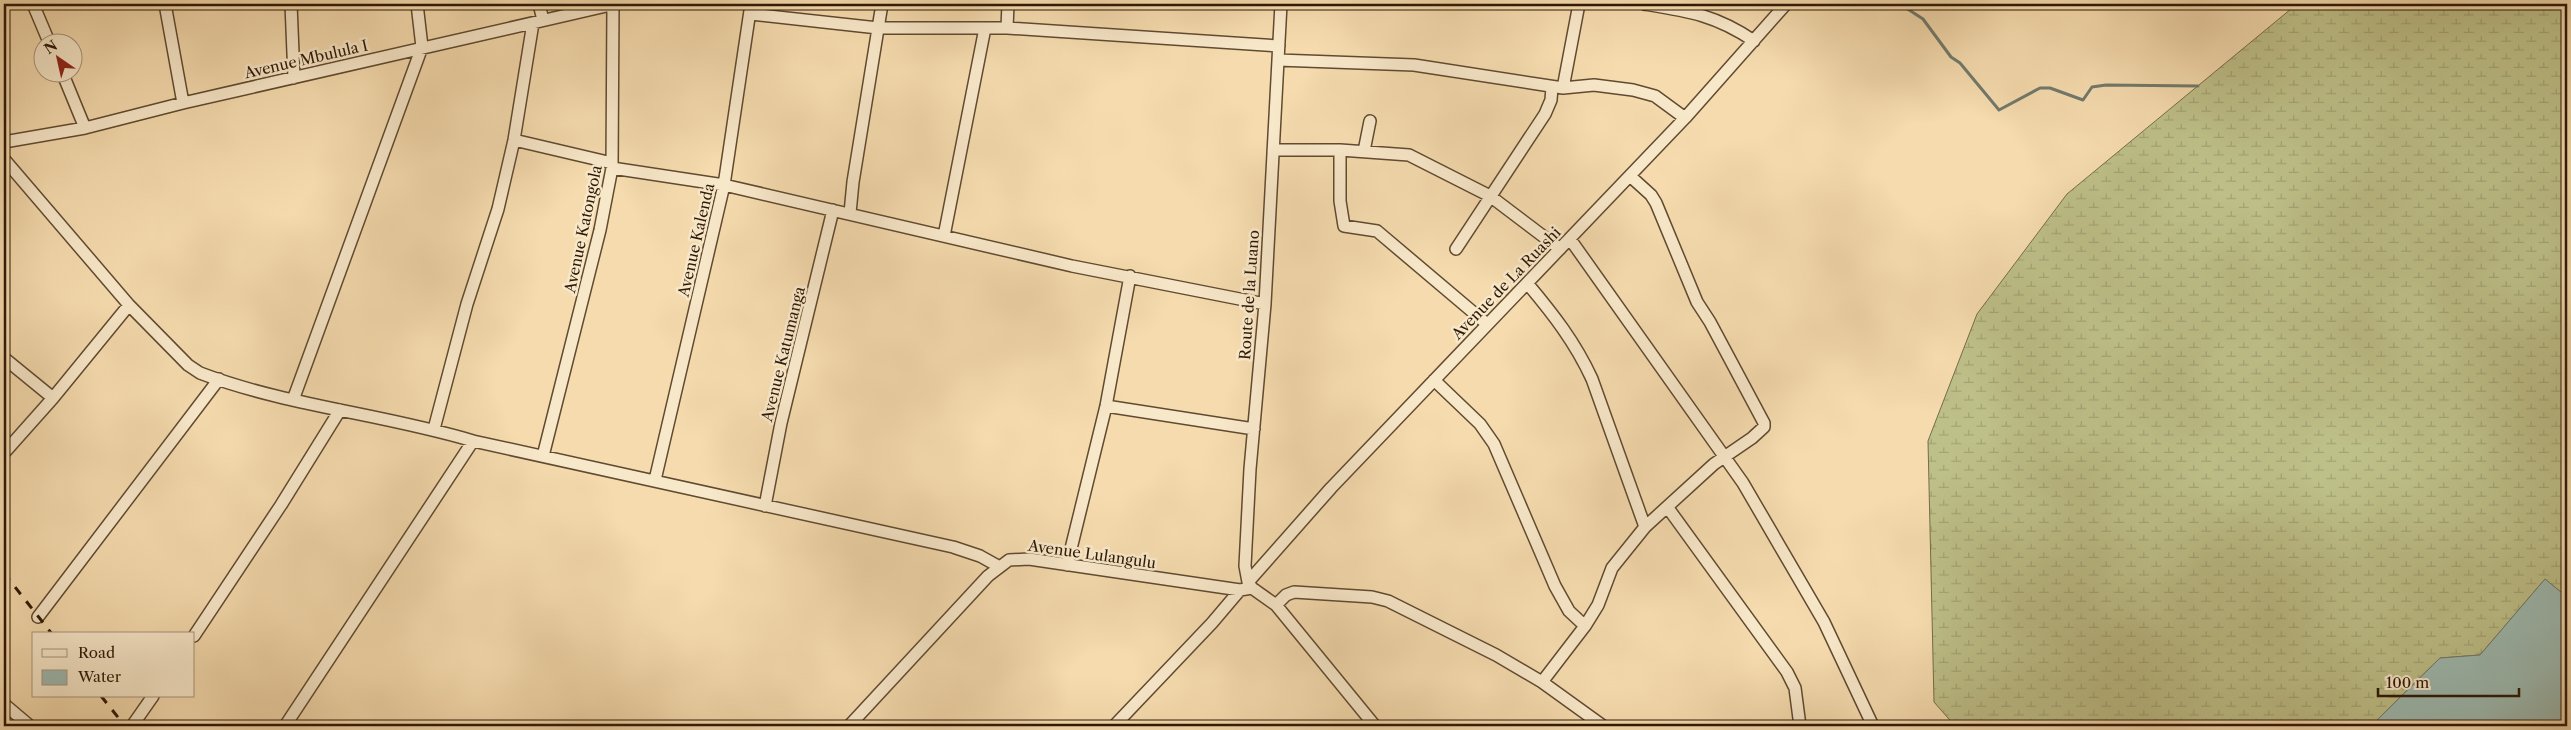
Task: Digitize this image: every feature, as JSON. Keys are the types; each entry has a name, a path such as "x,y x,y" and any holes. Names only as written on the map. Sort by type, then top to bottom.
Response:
{"street":[{"path":"33,4 45,32"},
{"path":"165,4 183,102"},
{"path":"291,4 294,78"},
{"path":"293,400 422,47 417,4"},
{"path":"434,429 467,304 498,209 538,21 539,4"},
{"name":"Avenue Mbulula I","path":"4,142 85,128 183,102 614,4"},
{"name":"Avenue Katongola","path":"543,456 598,239 612,166 614,4"},
{"path":"850,213 854,175 882,4"},
{"path":"1007,28 1008,4"},
{"name":"Route de la Luano","path":"1247,586 1245,566 1265,304 1281,4"},
{"path":"1456,249 1544,114 1557,87 1579,4"},
{"path":"1644,4 1713,18 1731,26 1754,41"},
{"name":"Avenue de La Ruashi","path":"1114,726 1247,586 1331,488 1630,176 1786,4"},
{"path":"751,9 878,28 1007,28 1279,46"},
{"name":"Avenue Kalenda","path":"654,480 724,185 751,9"},
{"path":"944,236 984,28"},
{"path":"1278,60 1414,65 1557,87 1594,85 1644,92 1665,103 1684,118"},
{"path":"66,82 85,128"},
{"path":"1364,151 1370,120"},
{"path":"514,140 612,166 724,185 1072,266 1265,304"},
{"path":"1273,150 1364,151 1409,156 1490,196 1560,249"},
{"path":"1340,150 1340,209 1344,226 1378,231 1487,324"},
{"path":"4,159 129,305 194,370 293,400 434,429 543,456 953,547 980,556 998,566 849,726"},
{"path":"1542,682 1585,626 1598,605 1612,568 1645,527 1668,508 1708,468 1762,431 1764,423 1710,322 1697,302 1656,204 1651,195 1630,176"},
{"name":"Avenue Katumanga","path":"765,506 781,423 833,210"},
{"path":"1570,239 1759,508 1824,622 1873,726"},
{"path":"1068,565 1106,406 1130,276"},
{"path":"1527,283 1571,337 1582,357 1592,379 1645,527"},
{"path":"4,452 53,398 129,305"},
{"path":"4,358 53,398"},
{"path":"38,617 219,379"},
{"path":"1434,380 1480,424 1494,444 1555,586 1569,611 1585,626"},
{"path":"1106,406 1254,429"},
{"path":"195,634 281,505 340,410"},
{"path":"285,726 473,440"},
{"path":"1668,508 1787,672 1795,688 1800,726"},
{"name":"Avenue Lulangulu","path":"998,566 1015,559 1247,586"},
{"path":"1247,586 1276,605 1375,726"},
{"path":"1276,605 1286,595 1294,592 1372,597 1388,601 1470,641 1542,682 1603,726"},
{"path":"132,726 152,698"},
{"path":"4,704 30,726"}],"green space":[{"path":"2297,4 2567,4 2567,597 2545,579 2480,655 2440,658 2371,726 1955,726 1934,702 1928,441 1977,314 2067,194"}],"water":[{"path":"2545,579 2567,597 2567,726 2371,726 2440,658 2480,655"}],"waterway":[{"path":"1900,4 1923,19 1951,57 1960,63 1999,110 2040,88 2050,88 2083,100 2092,87 2106,85 2198,86"}],"railway":[{"path":"4,573 50,632"},
{"path":"103,698 125,726"}]}
